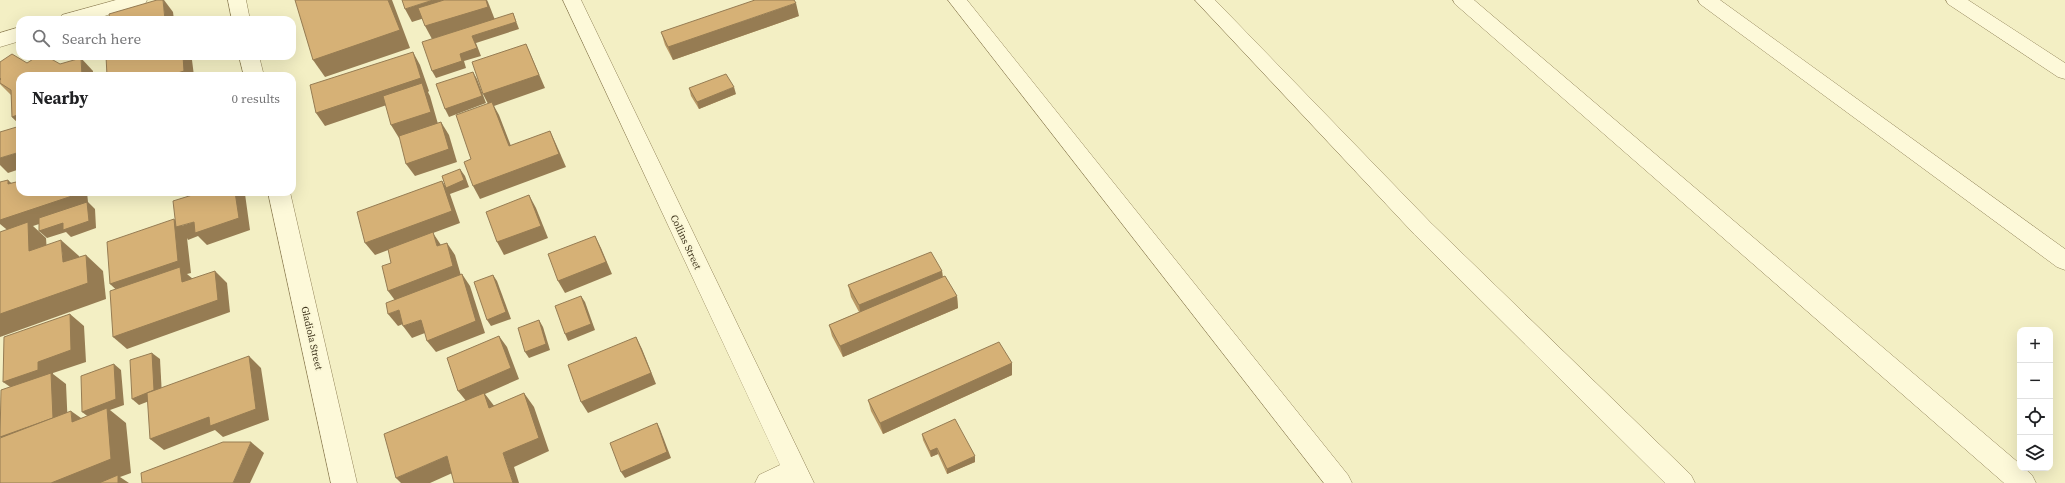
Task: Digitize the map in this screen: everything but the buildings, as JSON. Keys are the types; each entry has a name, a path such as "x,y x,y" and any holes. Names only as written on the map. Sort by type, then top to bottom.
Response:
{"street":[{"path":"83,16 138,0"},
{"path":"236,0 240,16"},
{"name":"Collins Street","path":"572,0 798,477"},
{"path":"956,0 1339,483"},
{"path":"1204,0 1423,229 1682,483"},
{"path":"1462,0 2023,483"},
{"path":"1706,0 2065,261"},
{"path":"1955,0 2065,72"},
{"path":"0,40 16,35"},
{"path":"250,60 253,72"},
{"name":"Gladiola Street","path":"280,196 344,483"},
{"path":"768,483 798,477"}]}
